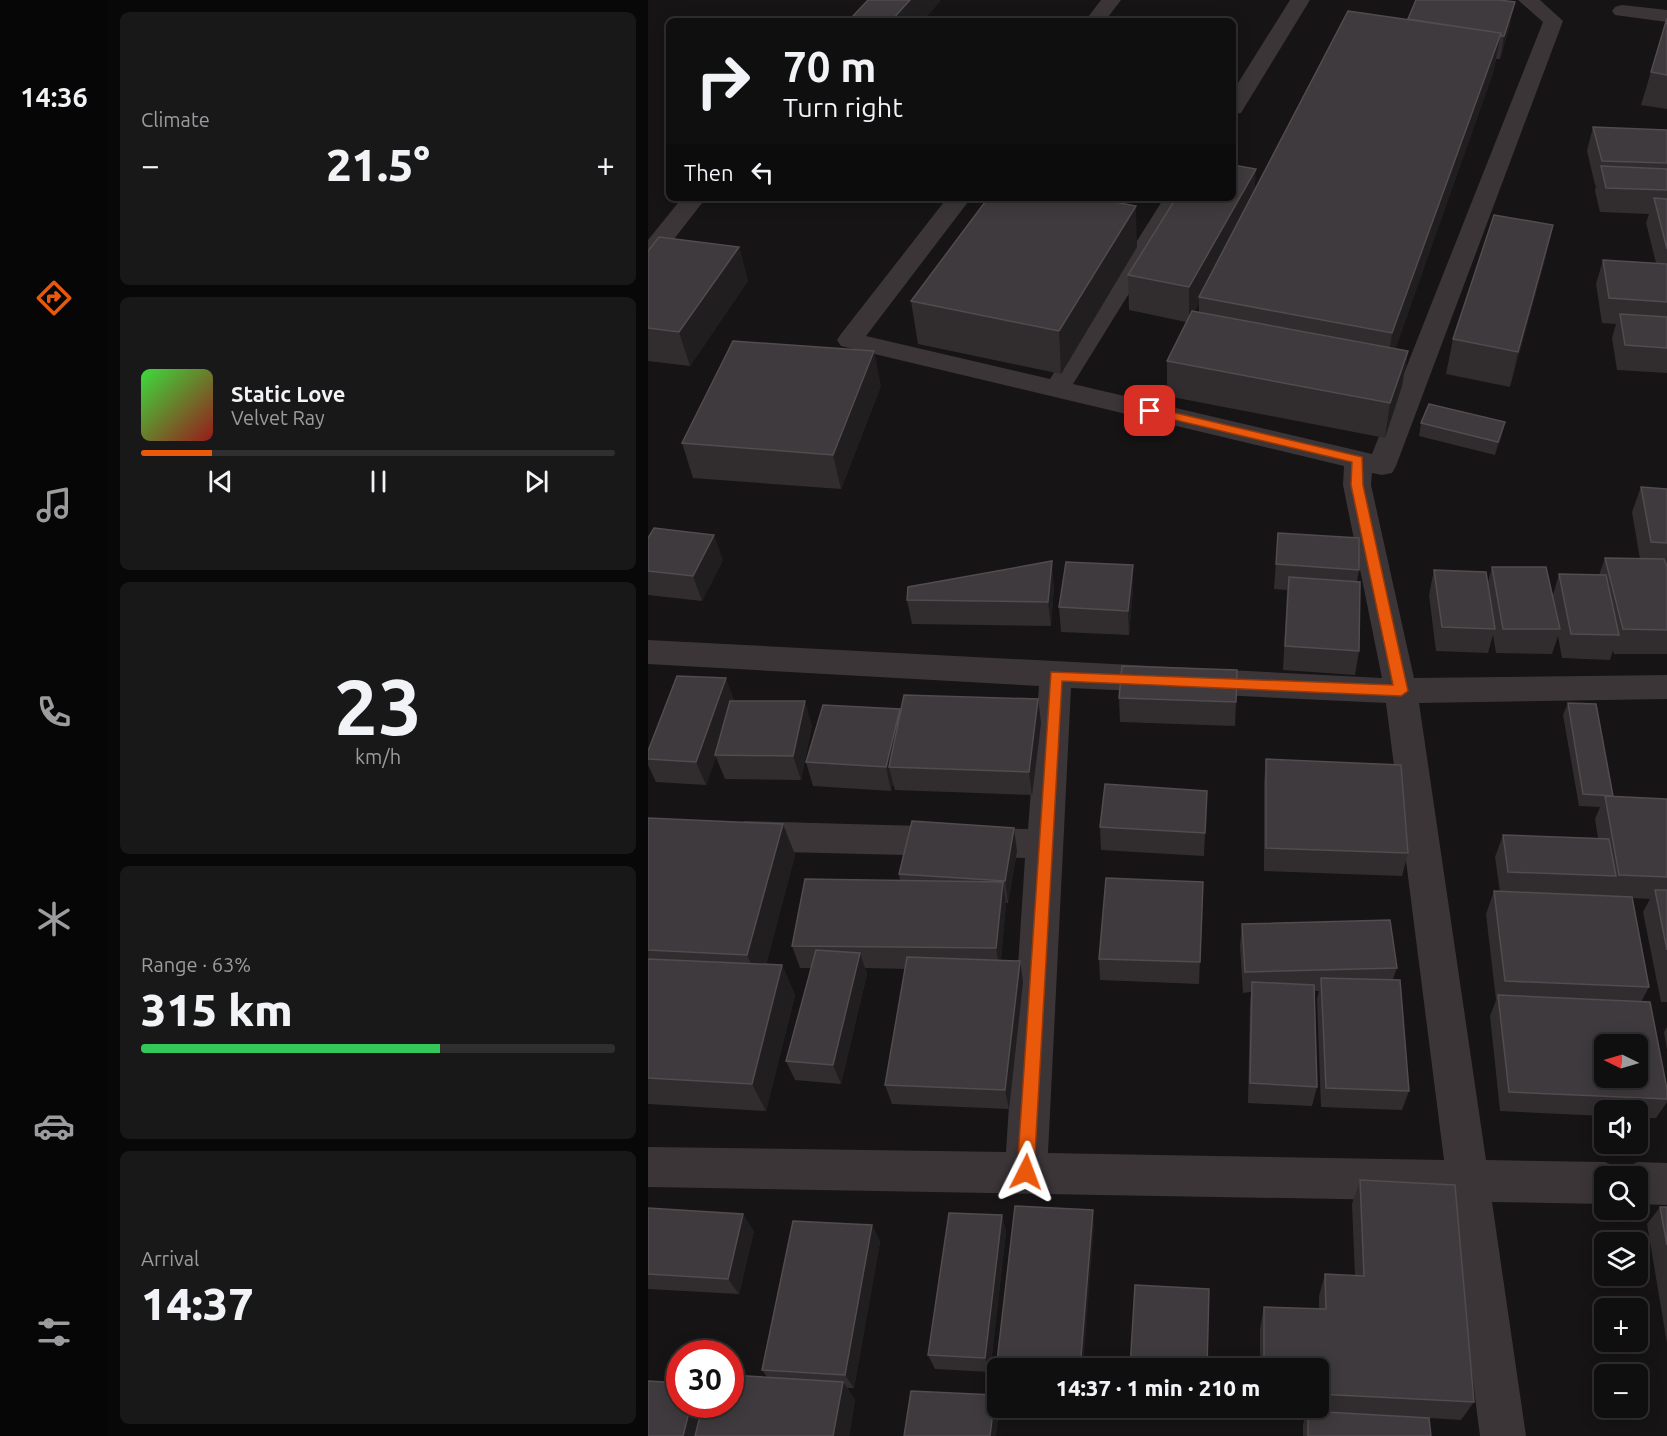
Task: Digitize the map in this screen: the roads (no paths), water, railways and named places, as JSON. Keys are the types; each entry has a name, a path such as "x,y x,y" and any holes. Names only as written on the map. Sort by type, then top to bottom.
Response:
{"street":[{"path":"1097,18 1111,0"},
{"path":"1236,103 1300,0"},
{"path":"957,201 850,340 1382,466 1553,21 1528,0"},
{"path":"1622,11 1667,16"},
{"path":"648,256 692,201"},
{"path":"1057,389 1174,201"},
{"path":"1358,460 1357,485 1401,691 1503,1436"},
{"path":"648,652 1056,675 1401,691 1667,687"},
{"path":"1026,1172 1056,675"},
{"path":"718,835 1044,844"},
{"path":"648,1167 1594,1183"},
{"path":"1648,1183 1667,1184"}]}
